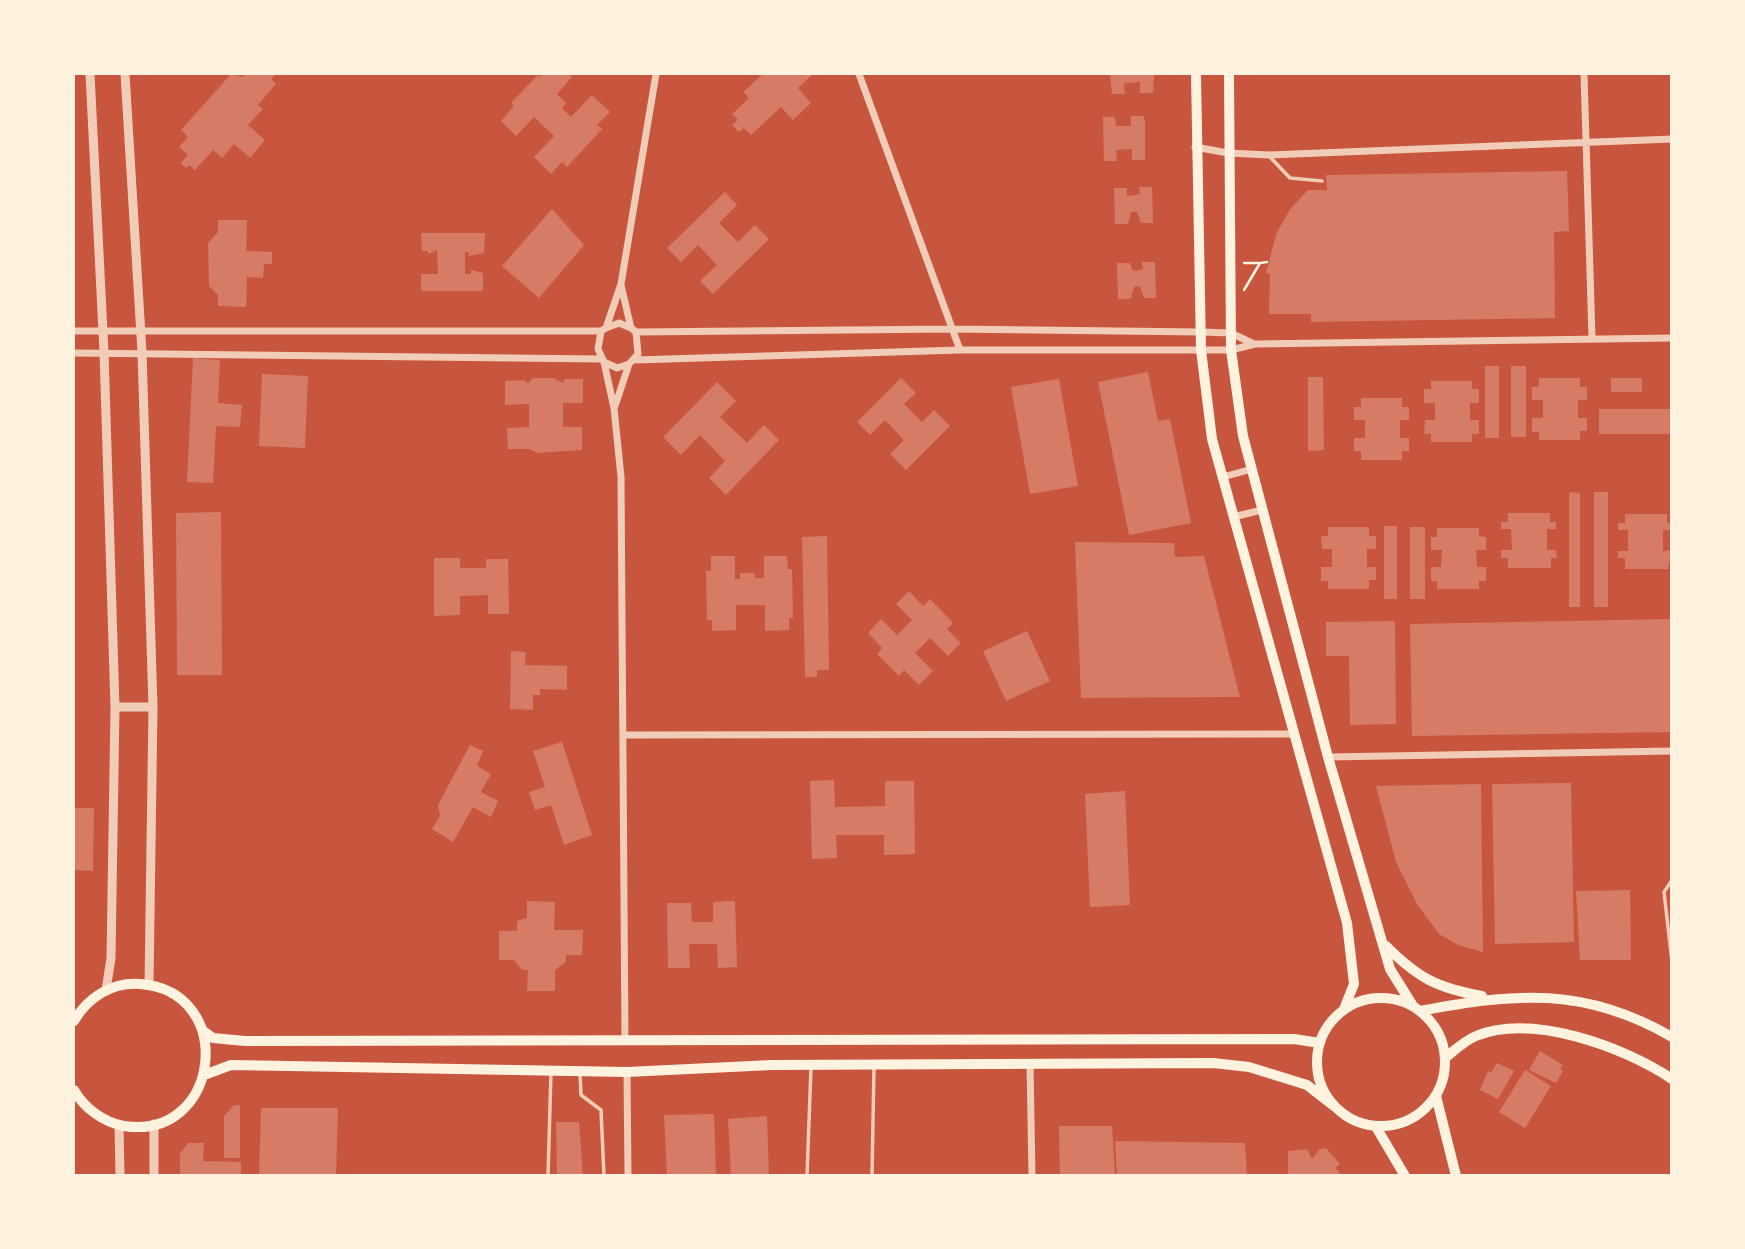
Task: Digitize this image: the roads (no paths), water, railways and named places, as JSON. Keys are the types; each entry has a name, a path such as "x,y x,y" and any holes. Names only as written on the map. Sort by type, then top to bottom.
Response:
{"main road":[{"path":"1195,74 1201,350 1212,439 1347,923 1354,984 1344,1009"},
{"path":"204,1075 231,1065 627,1072 874,1064 1213,1063 1249,1067 1307,1085 1346,1117 1376,1127 1409,1120 1424,1111 1436,1096 1443,1078 1445,1058 1441,1040 1433,1024 1416,1008 1391,969 1328,757 1243,436 1231,350 1229,74"},
{"path":"1384,944 1413,973 1446,990 1489,998"},
{"path":"74,1021 86,1004 106,990 127,984 149,985 182,1000 202,1030 213,1038 226,1041 1294,1039 1320,1043"},
{"path":"1334,1106 1318,1076 1320,1043 1329,1024 1344,1009 1360,1001 1396,999 1416,1008 1489,998 1547,996 1580,1001 1617,1012 1671,1037"},
{"path":"74,1090 94,1114 119,1125 154,1124 186,1106 204,1075 207,1052 202,1030"},
{"path":"1445,1058 1475,1037 1489,1032 1559,1033 1622,1050 1671,1079"},
{"path":"1436,1096 1456,1175"},
{"path":"1376,1127 1405,1175"}],"street":[{"path":"90,74 104,352 115,707 111,958 106,990"},
{"path":"125,74 141,329 153,707 149,985"},
{"path":"625,1041 621,477 614,408 598,343 621,284 656,74"},
{"path":"859,74 960,350"},
{"path":"1584,74 1592,338"},
{"path":"1195,147 1228,153 1269,155 1588,140 1671,139"},
{"path":"614,408 639,346 621,284"},
{"path":"74,331 603,329 619,323 634,330 952,329 1201,332 1231,333 1255,344"},
{"path":"74,353 602,360 617,368 632,362 960,350 1231,350 1255,344 1671,338"},
{"path":"1223,477 1252,469"},
{"path":"1233,517 1262,510"},
{"path":"115,707 153,707"},
{"path":"623,735 1293,734"},
{"path":"1328,757 1671,751"},
{"path":"1030,1063 1032,1175"},
{"path":"627,1072 628,1175"},
{"path":"154,1124 154,1175"},
{"path":"119,1125 120,1175"}],"lane":[{"path":"1269,155 1290,177 1322,181"},
{"path":"1671,880 1664,892 1671,962"},
{"path":"872,1175 874,1064"},
{"path":"807,1175 811,1065"},
{"path":"548,1175 551,1070"},
{"path":"579,1071 581,1095 601,1110 604,1175"}]}
